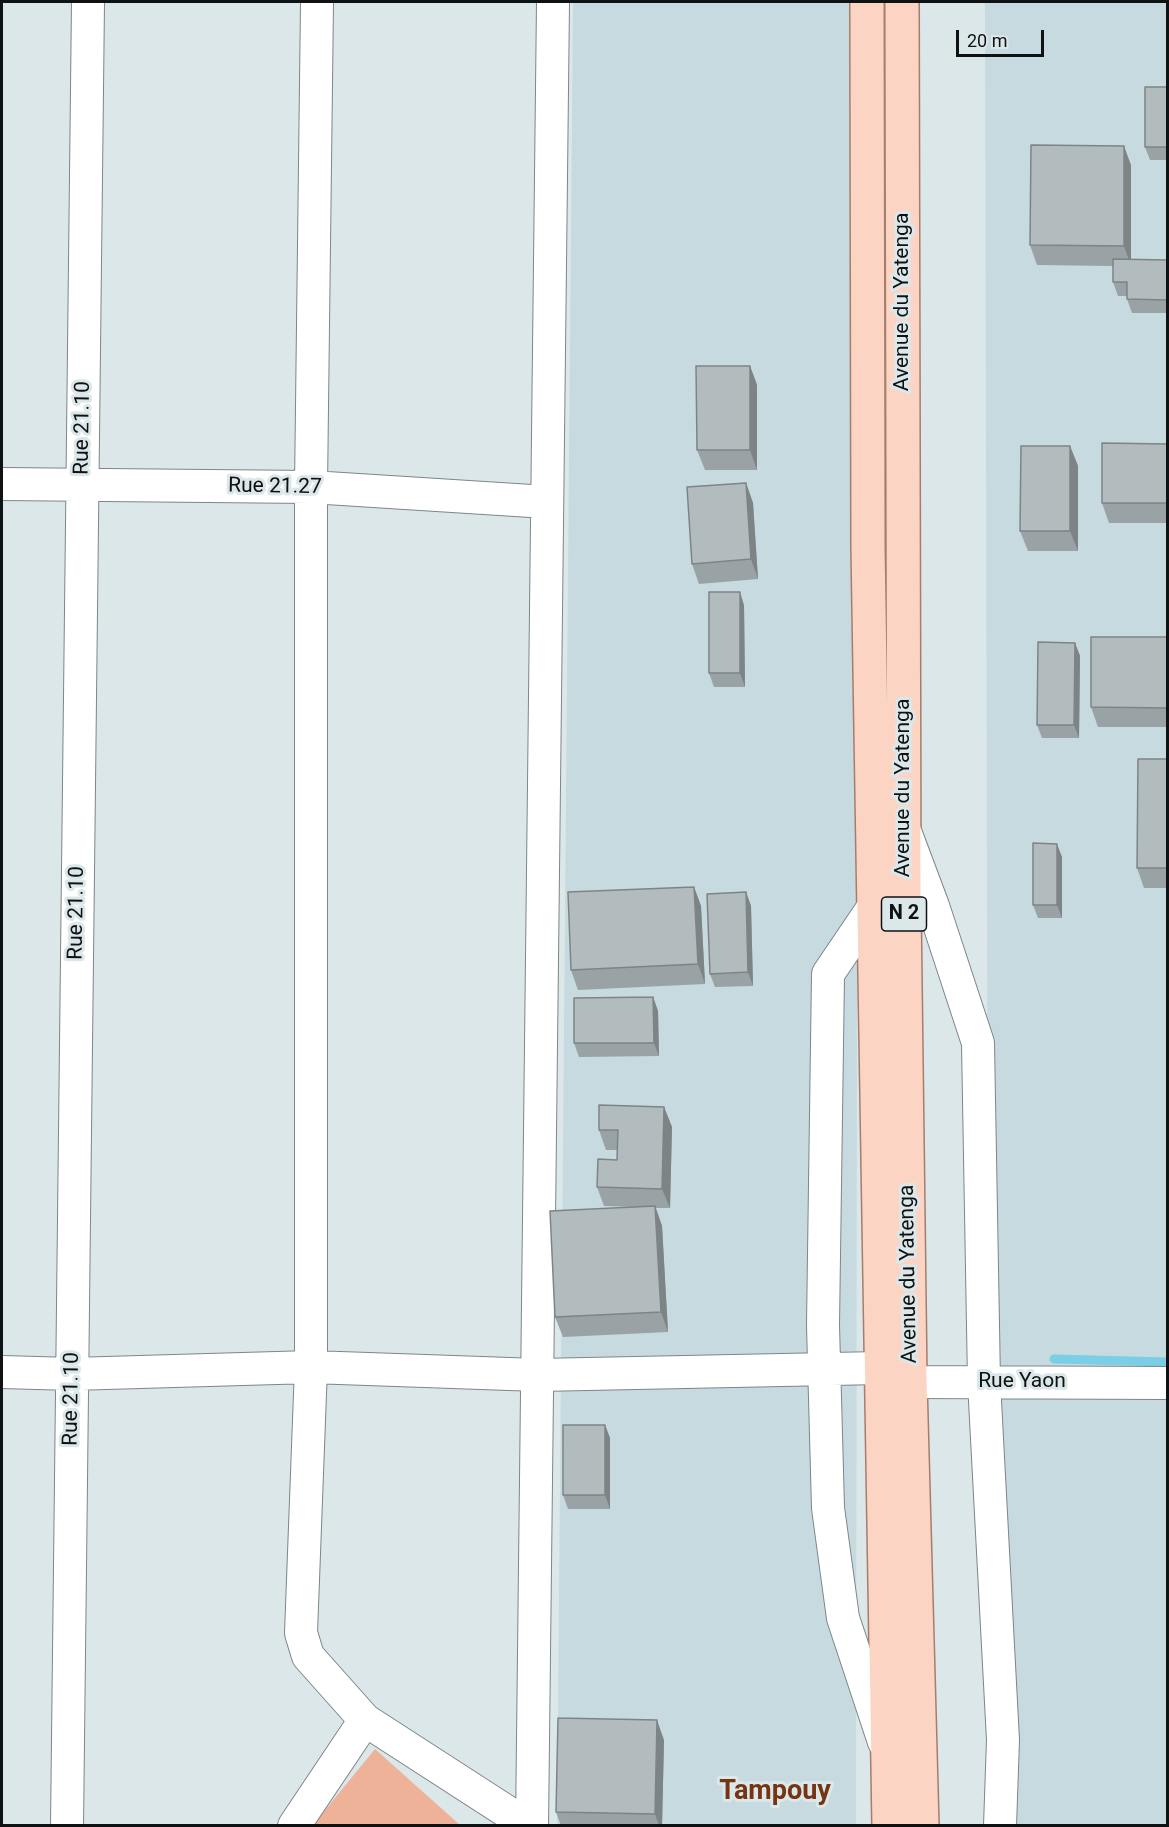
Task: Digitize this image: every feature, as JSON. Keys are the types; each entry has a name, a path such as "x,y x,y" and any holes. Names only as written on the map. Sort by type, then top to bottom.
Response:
{"main road":[{"name":"Avenue du Yatenga","path":"867,2 868,547 889,1826"},
{"name":"Avenue du Yatenga","path":"902,2 904,828 910,1382 922,1826"}],"street":[{"name":"Rue 21.10","path":"67,1826 88,2"},
{"path":"317,2 311,487 311,1367 301,1633 308,1656 366,1720 531,1826"},
{"path":"531,1826 553,2"},
{"name":"Rue 21.27","path":"2,484 311,487 547,502"},
{"path":"904,828 933,906 978,1043 984,1382 1003,1740 1000,1826"},
{"path":"874,906 828,974 824,1370 828,1508 843,1618 888,1754"},
{"path":"2,1372 72,1374 311,1367 538,1375 880,1368"},
{"name":"Rue Yaon","path":"880,1368 910,1382 1167,1383"},
{"path":"294,1826 366,1720"}],"shaded area":[{"path":"573,2 858,2 856,1825 557,1826"},
{"path":"985,2 1167,2 1167,1825 989,1825"},
{"path":"375,1749 460,1825 312,1826"}],"building":[{"path":"1145,87 1167,87 1167,147 1145,147"},
{"path":"1031,145 1124,146 1124,246 1030,245"},
{"path":"1113,259 1167,260 1167,300 1127,299 1127,282 1113,282"},
{"path":"696,366 750,366 750,450 697,450"},
{"path":"1102,443 1167,444 1167,503 1102,503"},
{"path":"1021,446 1070,446 1070,531 1020,531"},
{"path":"746,483 751,559 692,564 687,487"},
{"path":"709,592 740,592 740,673 709,673"},
{"path":"1091,637 1167,637 1167,708 1091,707"},
{"path":"1038,642 1075,643 1074,725 1037,725"},
{"path":"1138,759 1167,759 1167,868 1137,868"},
{"path":"1033,843 1057,844 1057,905 1033,905"},
{"path":"694,887 698,964 571,970 568,892"},
{"path":"746,892 748,972 710,974 707,894"},
{"path":"653,997 654,1043 574,1043 574,998"},
{"path":"599,1105 664,1107 662,1189 597,1187 598,1159 617,1160 618,1130 599,1130"},
{"path":"655,1206 661,1312 555,1317 550,1211"},
{"path":"563,1425 605,1425 605,1495 563,1495"},
{"path":"558,1718 657,1720 655,1814 556,1812"}],"waterway":[{"path":"1054,1359 1168,1362"}],"district":[{"name":"Tampouy","path":"775,1792"}]}
